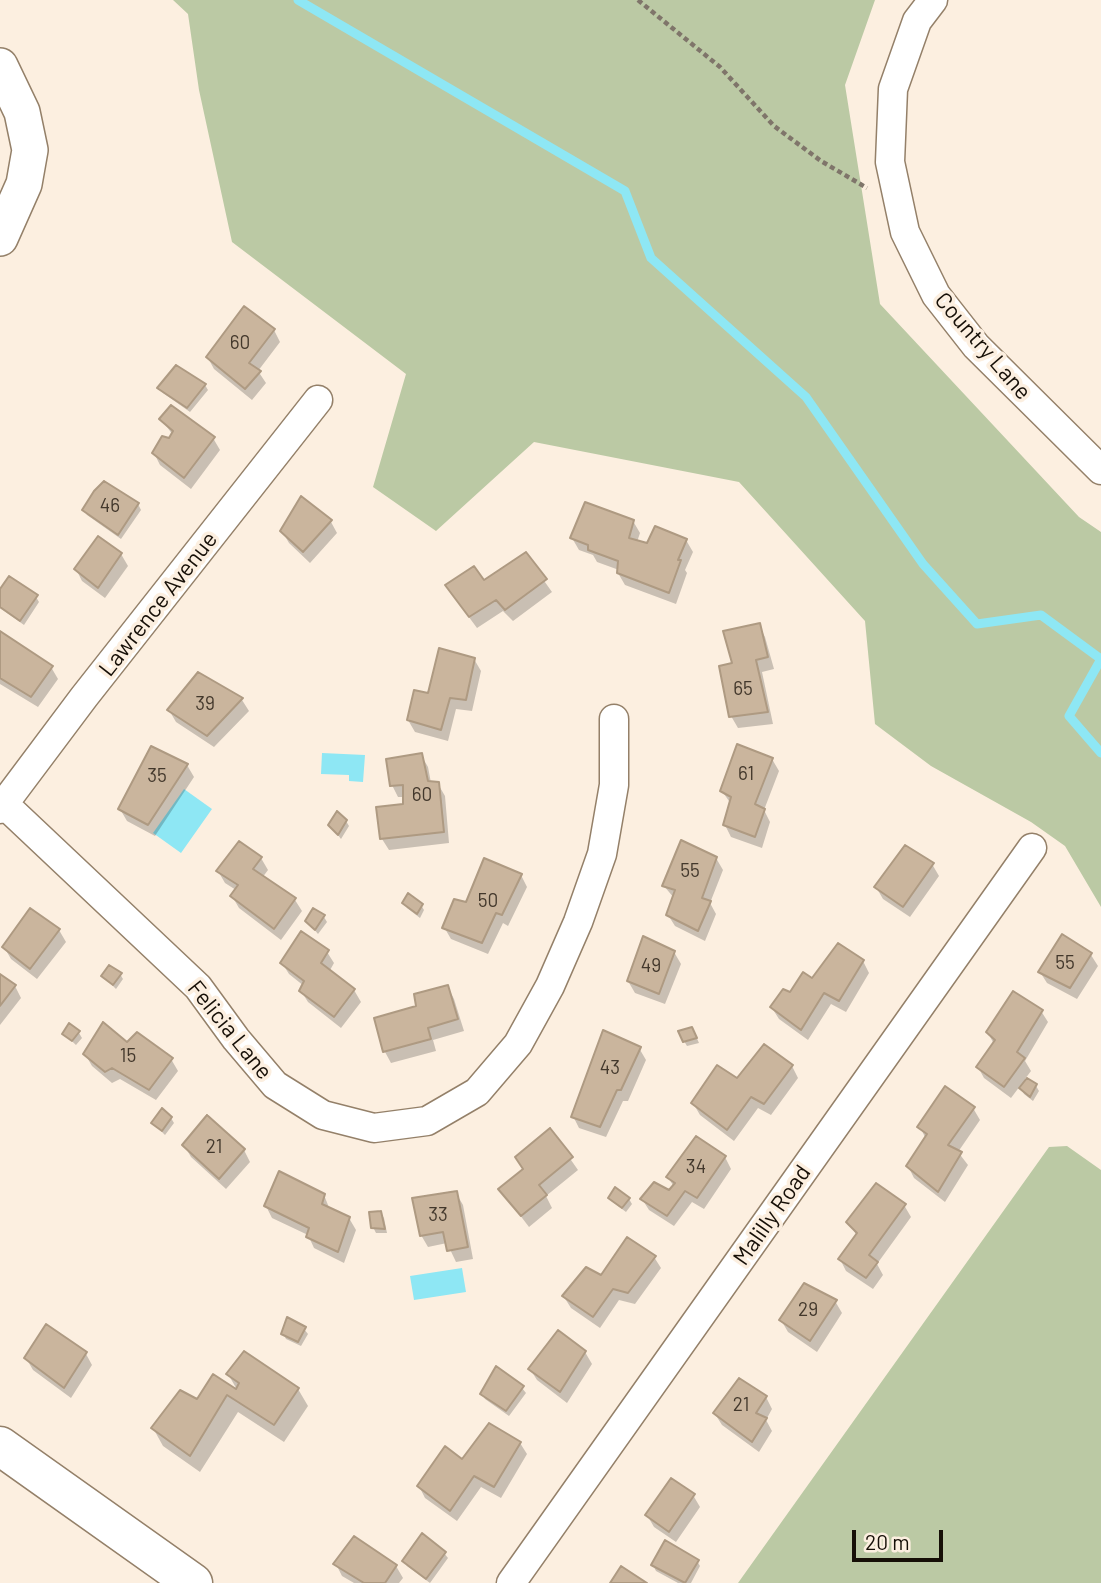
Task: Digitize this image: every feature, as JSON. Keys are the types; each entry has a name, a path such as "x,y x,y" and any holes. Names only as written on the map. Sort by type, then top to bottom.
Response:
{"main road":[{"path":"0,1446 193,1583"}],"street":[{"name":"Country Lane","path":"933,0 917,21 893,89 890,162 905,232 936,295 976,346 1101,470"},
{"path":"0,66 22,113 30,150 24,184 0,238"},
{"name":"Lawrence Avenue","path":"2,806 84,697 318,400"},
{"name":"Felicia Lane","path":"2,806 198,987 236,1039 275,1085 323,1115 374,1128 427,1121 477,1092 518,1044 550,986 578,922 602,854 614,785 614,719"},
{"name":"Malilly Road","path":"511,1583 1032,848"}],"path":[{"path":"638,0 720,67 774,126 821,161 901,209"}],"green space":[{"path":"173,0 875,0 845,85 880,304 1079,517 1101,532 1101,907 1065,846 1031,822 931,766 875,724 865,621 739,482 534,442 436,531 373,487 406,374 232,242 199,90 188,14"},
{"path":"1067,1146 1101,1170 1101,1583 738,1583 1049,1147"}],"water":[{"path":"322,753 365,755 363,782 349,781 349,775 321,774"},
{"path":"184,789 212,809 181,853 153,833"},
{"path":"462,1268 466,1292 414,1300 410,1276"}],"building":[{"path":"244,306 275,329 249,363 261,371 245,389 206,357"},
{"path":"176,365 206,384 187,408 157,388"},
{"path":"171,405 215,437 184,478 152,453 162,436 169,438 173,431 159,419"},
{"path":"104,481 139,503 118,535 82,510"},
{"path":"301,496 332,520 303,552 280,531"},
{"path":"585,502 634,520 629,538 647,543 655,526 687,539 669,593 617,573 618,561 588,550 588,545 570,538"},
{"path":"98,536 122,553 98,588 74,569"},
{"path":"526,552 547,579 505,610 496,600 469,617 445,585 474,566 484,580"},
{"path":"9,576 38,595 20,621 0,607 0,589"},
{"path":"760,623 768,657 756,660 768,712 729,717 719,666 732,663 723,631"},
{"path":"0,631 53,666 31,697 0,678"},
{"path":"439,648 475,658 466,700 450,698 441,730 407,720 414,690 428,693"},
{"path":"198,672 243,698 207,736 167,710"},
{"path":"737,744 773,758 755,804 765,809 755,837 723,825 731,797 720,791"},
{"path":"151,746 188,764 148,825 118,809"},
{"path":"422,753 428,781 439,782 444,832 380,839 376,807 403,804 403,785 390,786 386,759"},
{"path":"337,811 347,820 338,835 328,825"},
{"path":"681,840 717,857 702,898 711,901 698,931 666,915 675,890 662,886"},
{"path":"239,841 262,857 253,869 296,898 274,929 230,896 238,885 216,871"},
{"path":"905,845 934,863 903,907 874,887"},
{"path":"484,858 522,874 502,915 496,913 482,943 442,928 454,899 466,902"},
{"path":"408,893 423,904 417,914 402,903"},
{"path":"30,908 60,929 30,969 2,947"},
{"path":"313,908 325,915 315,930 305,921"},
{"path":"301,931 329,950 321,963 355,989 334,1017 299,991 304,981 280,963"},
{"path":"1062,934 1092,953 1070,988 1038,972"},
{"path":"643,936 675,951 659,994 627,981"},
{"path":"838,943 864,960 839,1001 824,993 801,1030 770,1007 783,989 790,992 803,972 812,978"},
{"path":"109,965 122,973 113,985 101,976"},
{"path":"0,974 16,985 0,1006"},
{"path":"448,985 458,1019 428,1028 431,1039 383,1052 374,1018 416,1006 414,994"},
{"path":"1013,991 1043,1010 1017,1052 1025,1058 1004,1087 976,1067 995,1040 986,1032"},
{"path":"103,1022 127,1042 137,1032 173,1058 149,1090 112,1068 105,1072 83,1054"},
{"path":"69,1023 80,1031 72,1041 62,1034"},
{"path":"692,1027 697,1038 683,1042 678,1031"},
{"path":"603,1030 641,1047 600,1127 571,1117"},
{"path":"764,1044 793,1065 764,1104 751,1097 727,1130 691,1103 717,1065 737,1078"},
{"path":"1027,1078 1037,1084 1030,1097 1019,1088"},
{"path":"945,1086 975,1107 948,1145 962,1152 938,1192 906,1166 927,1134 917,1127"},
{"path":"162,1108 172,1117 162,1131 151,1123"},
{"path":"207,1115 245,1149 219,1179 182,1145"},
{"path":"550,1128 573,1157 539,1185 547,1195 521,1216 498,1189 523,1169 515,1157"},
{"path":"696,1136 726,1156 697,1198 685,1191 667,1216 640,1199 654,1182 669,1190 675,1183 666,1177"},
{"path":"279,1171 325,1194 322,1204 350,1217 338,1252 306,1237 309,1228 264,1206"},
{"path":"876,1183 906,1204 869,1255 878,1262 866,1278 838,1259 857,1233 846,1222"},
{"path":"615,1187 630,1198 622,1208 608,1198"},
{"path":"457,1191 468,1247 447,1251 443,1232 420,1236 412,1198"},
{"path":"381,1211 385,1229 371,1228 369,1212"},
{"path":"627,1237 656,1256 628,1293 613,1289 593,1317 562,1296 586,1267 601,1275"},
{"path":"804,1283 837,1300 810,1341 779,1320"},
{"path":"287,1317 306,1327 298,1342 281,1334"},
{"path":"46,1324 87,1352 64,1388 24,1358"},
{"path":"558,1330 586,1351 560,1392 528,1369"},
{"path":"244,1351 299,1388 274,1425 227,1395 190,1456 151,1428 180,1390 197,1399 213,1374 236,1389 239,1383 226,1374"},
{"path":"496,1366 524,1386 506,1411 480,1394"},
{"path":"739,1378 767,1396 756,1413 767,1418 752,1442 713,1413"},
{"path":"489,1423 521,1442 494,1487 474,1476 450,1511 417,1486 445,1446 462,1459"},
{"path":"671,1478 695,1494 669,1532 645,1515"},
{"path":"422,1533 446,1552 426,1579 402,1561"},
{"path":"354,1536 397,1565 385,1583 364,1583 333,1564"},
{"path":"665,1540 699,1560 685,1583 651,1565"},
{"path":"621,1566 647,1583 610,1583"}],"waterway":[{"path":"298,0 625,191 651,258 806,397 923,564 977,624 1041,615 1101,659"},
{"path":"1101,659 1069,716 1101,753"}]}
